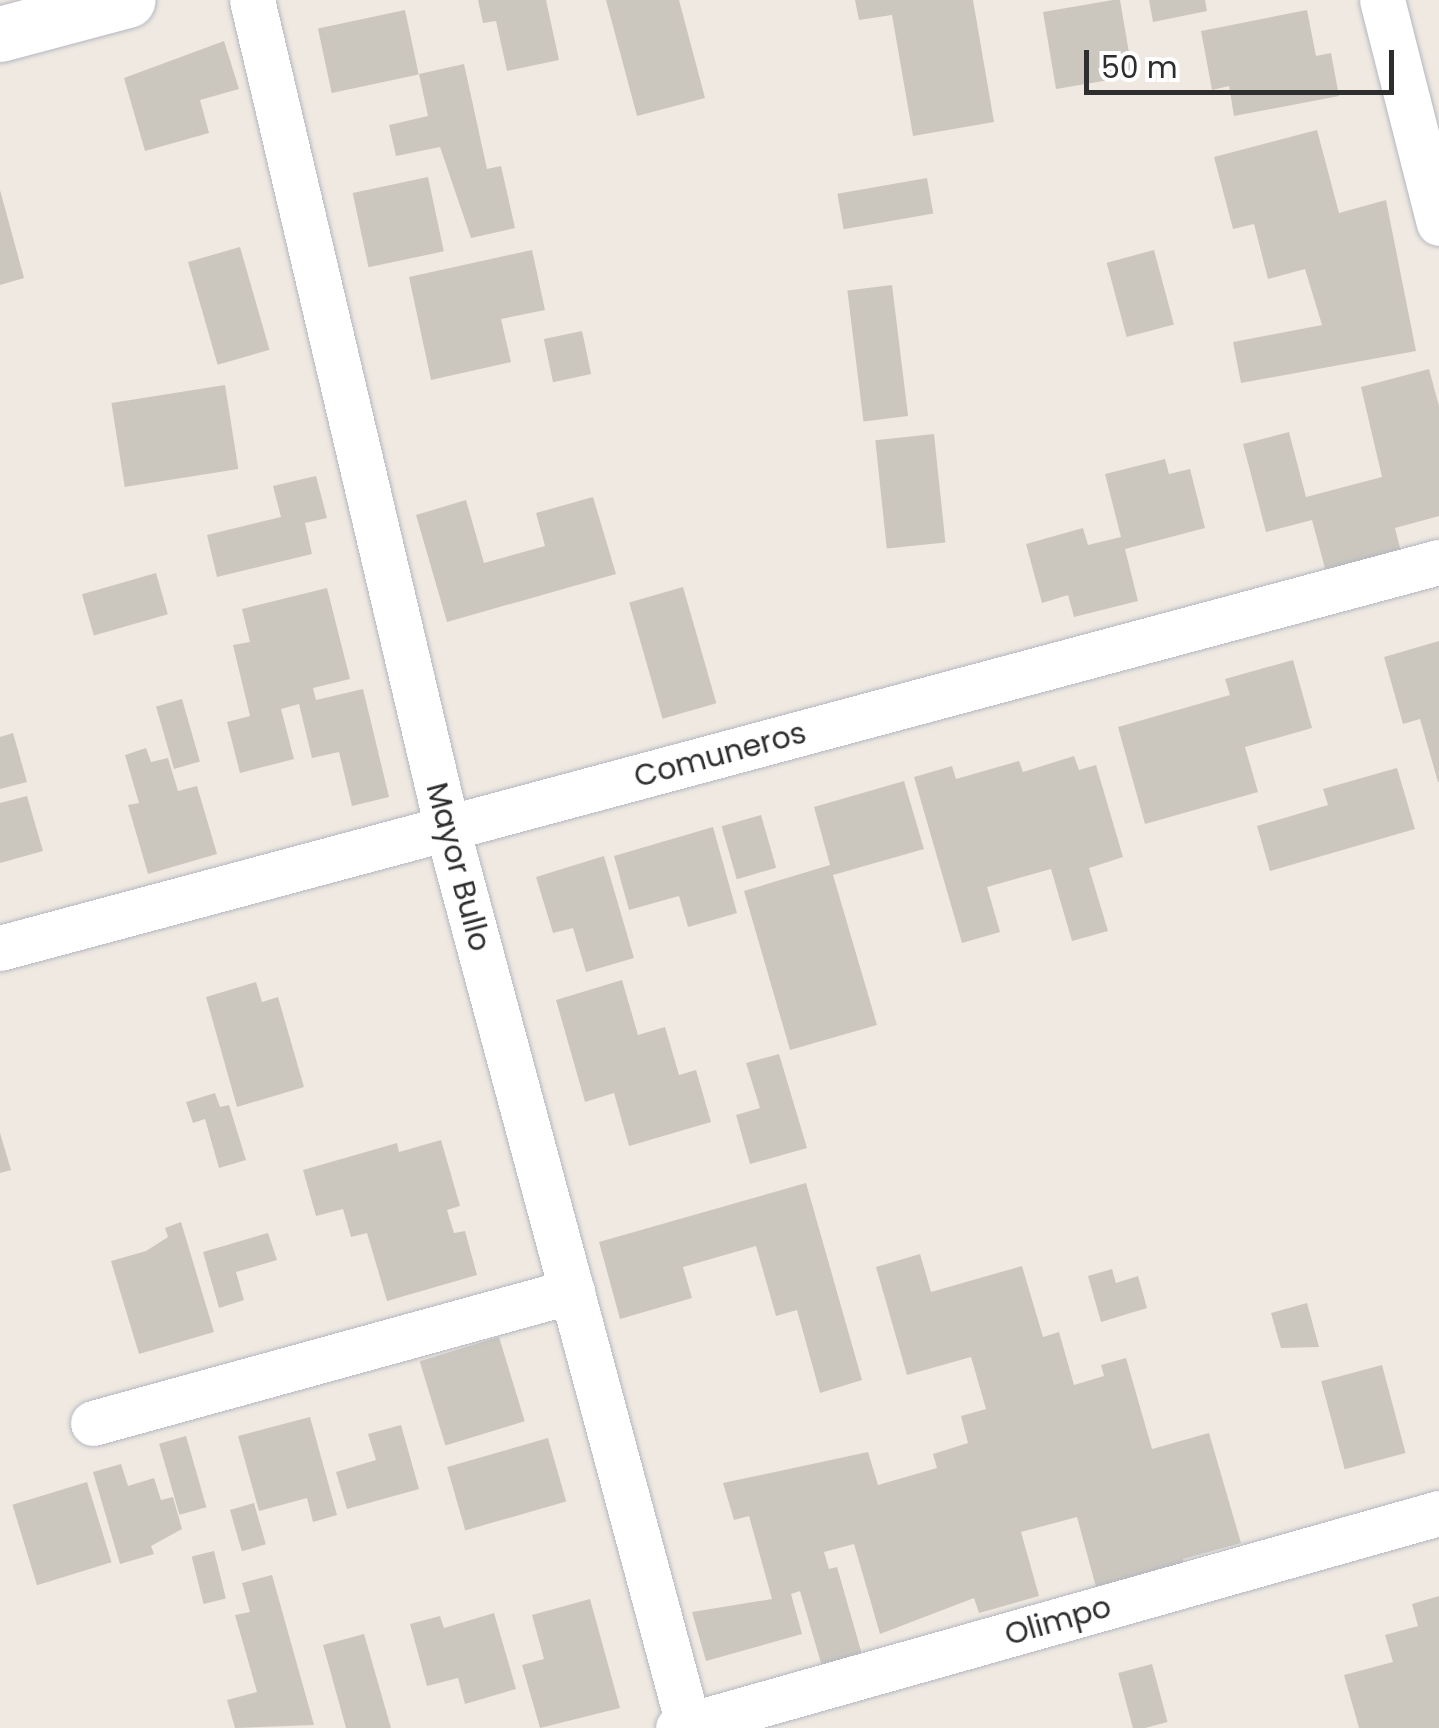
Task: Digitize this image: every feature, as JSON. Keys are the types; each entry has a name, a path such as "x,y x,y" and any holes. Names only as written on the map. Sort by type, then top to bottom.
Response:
{"street":[{"path":"0,34 128,0"},
{"name":"Mayor Bullo","path":"252,0 447,828 685,1727"},
{"path":"1382,0 1439,222"},
{"name":"Comuneros","path":"0,948 1439,562"},
{"path":"92,1423 572,1290"},
{"name":"Olimpo","path":"685,1727 1439,1513"}],"building":[{"path":"478,0 546,0 559,60 507,71 496,21 483,23"},
{"path":"606,0 679,0 705,98 637,116"},
{"path":"855,0 973,0 994,122 913,136 892,15 859,20"},
{"path":"1120,0 1133,76 1056,89 1043,12"},
{"path":"1149,0 1205,0 1207,11 1153,22"},
{"path":"405,10 419,75 332,93 318,29"},
{"path":"1307,10 1316,56 1331,53 1339,96 1234,116 1229,86 1212,90 1201,31"},
{"path":"224,41 239,89 200,100 209,133 145,151 124,78"},
{"path":"464,64 487,169 501,166 515,228 471,238 440,147 396,156 389,125 428,116 419,74"},
{"path":"1317,130 1339,213 1386,200 1416,351 1241,383 1233,342 1322,325 1305,269 1268,279 1254,224 1233,229 1214,157"},
{"path":"428,177 444,251 368,267 353,193"},
{"path":"927,178 933,213 844,229 837,194"},
{"path":"0,190 24,278 0,285"},
{"path":"240,247 269,350 218,365 188,262"},
{"path":"532,250 545,310 501,319 511,362 431,380 409,277"},
{"path":"1154,250 1174,324 1127,337 1107,263"},
{"path":"892,285 908,416 863,422 847,290"},
{"path":"582,331 591,374 553,382 544,339"},
{"path":"1429,369 1439,406 1439,516 1395,528 1401,552 1326,572 1312,520 1266,532 1243,444 1289,432 1306,497 1382,477 1361,387"},
{"path":"225,385 238,469 125,487 111,403"},
{"path":"934,434 945,542 887,549 875,440"},
{"path":"1165,459 1169,474 1190,469 1205,528 1125,549 1138,601 1074,617 1068,595 1042,603 1026,544 1083,528 1088,545 1121,537 1105,474"},
{"path":"316,476 327,518 305,523 312,554 217,577 207,535 281,517 273,486"},
{"path":"593,497 616,574 447,622 416,515 466,500 484,563 545,546 536,513"},
{"path":"156,573 168,614 94,636 82,594"},
{"path":"683,587 716,703 663,719 629,602"},
{"path":"327,588 350,679 313,688 316,700 363,689 389,797 352,806 339,752 312,758 299,704 281,709 294,759 240,773 227,722 250,716 233,645 250,642 242,609"},
{"path":"1439,641 1438,782 1420,719 1403,724 1384,657"},
{"path":"1293,660 1312,728 1245,747 1258,792 1145,824 1118,727 1230,695 1225,679"},
{"path":"182,699 200,761 174,769 156,706"},
{"path":"13,733 27,782 0,789 0,737"},
{"path":"146,748 151,762 168,758 178,791 197,786 217,854 148,874 128,805 139,803 125,755"},
{"path":"1074,756 1079,770 1096,765 1123,857 1089,868 1108,931 1072,941 1051,869 987,887 1000,932 962,943 914,777 952,766 956,779 1019,761 1023,772"},
{"path":"1397,768 1415,829 1270,871 1257,826 1328,805 1323,789"},
{"path":"904,781 924,849 833,875 877,1025 790,1050 744,891 830,865 814,807"},
{"path":"27,796 43,851 0,863 0,803"},
{"path":"761,815 776,868 737,879 722,826"},
{"path":"713,827 737,913 688,927 679,896 629,910 614,856"},
{"path":"604,856 634,958 586,972 573,928 553,933 536,877"},
{"path":"622,980 638,1035 665,1027 679,1075 696,1070 711,1122 629,1146 614,1093 585,1102 556,1000"},
{"path":"256,982 262,1002 278,997 304,1087 237,1107 206,997"},
{"path":"779,1054 807,1148 750,1164 736,1115 760,1108 746,1063"},
{"path":"215,1093 220,1107 229,1105 246,1160 219,1168 205,1119 193,1123 186,1102"},
{"path":"0,1133 11,1170 0,1173"},
{"path":"441,1140 460,1206 447,1210 454,1233 465,1231 477,1275 387,1301 367,1233 351,1237 343,1209 316,1216 303,1170 397,1143 399,1152"},
{"path":"806,1183 862,1380 820,1393 797,1310 776,1316 756,1246 683,1267 692,1298 620,1319 599,1242"},
{"path":"181,1222 214,1332 139,1354 111,1261 146,1251 168,1237 165,1228"},
{"path":"268,1233 277,1260 236,1272 244,1300 219,1308 203,1252"},
{"path":"920,1254 931,1292 1022,1266 1043,1337 1059,1332 1074,1385 1104,1376 1101,1365 1126,1358 1152,1449 1209,1433 1241,1543 1183,1559 1188,1577 1096,1587 1077,1517 1021,1532 1039,1596 979,1613 974,1598 880,1634 854,1544 824,1552 829,1569 837,1567 863,1658 823,1670 800,1591 791,1594 802,1634 706,1661 692,1612 772,1599 749,1516 734,1520 723,1483 868,1452 878,1485 937,1468 933,1454 968,1443 961,1416 986,1409 971,1357 907,1375 876,1267"},
{"path":"1112,1269 1116,1283 1138,1276 1147,1308 1101,1322 1088,1276"},
{"path":"1307,1303 1319,1347 1281,1348 1271,1313"},
{"path":"499,1337 525,1421 445,1445 420,1361"},
{"path":"1382,1365 1406,1453 1345,1469 1321,1381"},
{"path":"310,1417 337,1515 313,1522 307,1498 259,1511 238,1436"},
{"path":"401,1425 419,1489 347,1509 336,1472 376,1460 368,1434"},
{"path":"186,1436 206,1507 179,1515 159,1444"},
{"path":"548,1438 566,1501 465,1530 447,1467"},
{"path":"121,1464 128,1486 154,1478 161,1500 173,1497 182,1529 151,1546 154,1554 120,1564 93,1472"},
{"path":"87,1482 112,1562 37,1585 12,1505"},
{"path":"254,1503 266,1544 242,1551 230,1510"},
{"path":"214,1551 226,1599 204,1604 192,1557"},
{"path":"272,1575 314,1725 235,1728 227,1700 257,1692 235,1615 250,1612 242,1583"},
{"path":"1439,1596 1439,1728 1359,1728 1344,1675 1393,1662 1385,1635 1418,1626 1412,1604"},
{"path":"590,1599 620,1708 540,1728 522,1665 544,1659 532,1615"},
{"path":"494,1613 516,1689 465,1704 458,1678 427,1686 410,1624 440,1616 444,1628"},
{"path":"364,1634 391,1728 346,1728 323,1645"},
{"path":"1152,1664 1168,1722 1133,1728 1118,1673"}]}
